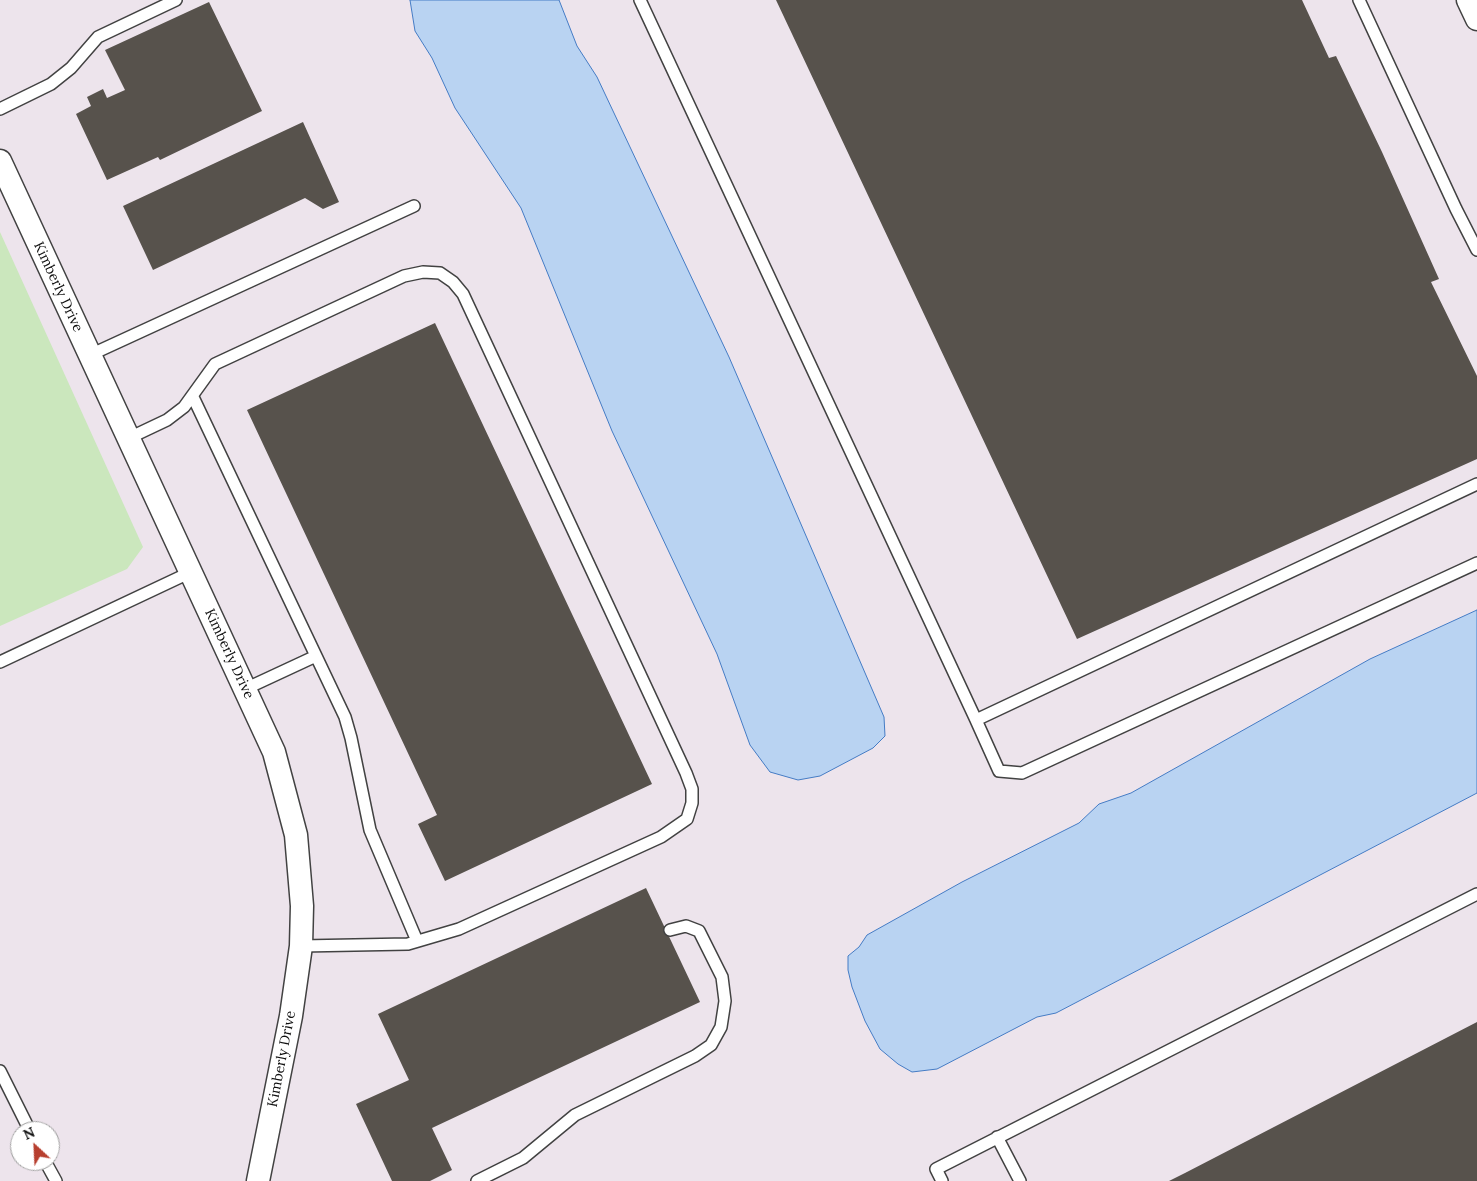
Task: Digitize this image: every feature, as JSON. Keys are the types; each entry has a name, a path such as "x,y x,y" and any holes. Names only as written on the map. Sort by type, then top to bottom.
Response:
{"street":[{"path":"1468,0 1477,19"},
{"name":"Kimberly Drive","path":"0,160 274,752 296,835 302,906 302,946 291,1016 258,1181"}],"lane":[{"path":"0,109 51,84 71,68 98,37 176,0"},
{"path":"640,0 999,771 1022,773 1477,563"},
{"path":"1359,0 1477,250"},
{"path":"90,355 414,206"},
{"path":"129,438 166,420 184,407 215,364 404,276 423,272 440,274 453,282 463,294 692,788 692,803 687,819 661,837 459,929 408,944 302,946"},
{"path":"193,397 345,717 370,830 417,941"},
{"path":"976,720 1477,484"},
{"path":"0,662 191,572"},
{"path":"245,690 316,656"},
{"path":"942,1181 936,1169 1477,894"},
{"path":"477,1181 523,1158 575,1116 695,1056 711,1046 721,1027 725,1001 722,977 699,931 686,926 670,930"},
{"path":"0,1071 25,1121"},
{"path":"997,1137 1020,1181"}],"shaded area":[{"path":"0,0 1477,0 1477,1181 0,1181"}],"green space":[{"path":"0,232 143,547 127,569 0,626"}],"water":[{"path":"410,0 559,0 577,46 597,77 729,357 884,717 885,736 873,748 820,776 798,780 770,772 750,745 717,654 612,431 521,208 455,108 432,58 415,31"},
{"path":"1477,610 1477,793 1056,1013 1037,1017 937,1069 912,1072 898,1064 880,1049 865,1021 852,987 848,970 848,956 859,947 867,935 962,882 1079,823 1099,804 1131,793 1370,659"}],"building":[{"path":"776,0 1302,0 1329,58 1336,56 1382,152 1439,279 1431,282 1477,376 1477,459 1077,639"},
{"path":"209,2 262,111 160,160 158,157 107,180 76,114 91,106 87,97 103,89 107,98 125,90 105,50"},
{"path":"303,122 339,202 323,209 305,198 153,270 123,206"},
{"path":"435,323 652,784 445,881 418,824 437,815 247,410"},
{"path":"646,888 700,1002 432,1128 452,1170 430,1181 392,1181 356,1104 409,1080 378,1014"},
{"path":"1477,1022 1477,1181 1169,1181 1185,1173"}]}
